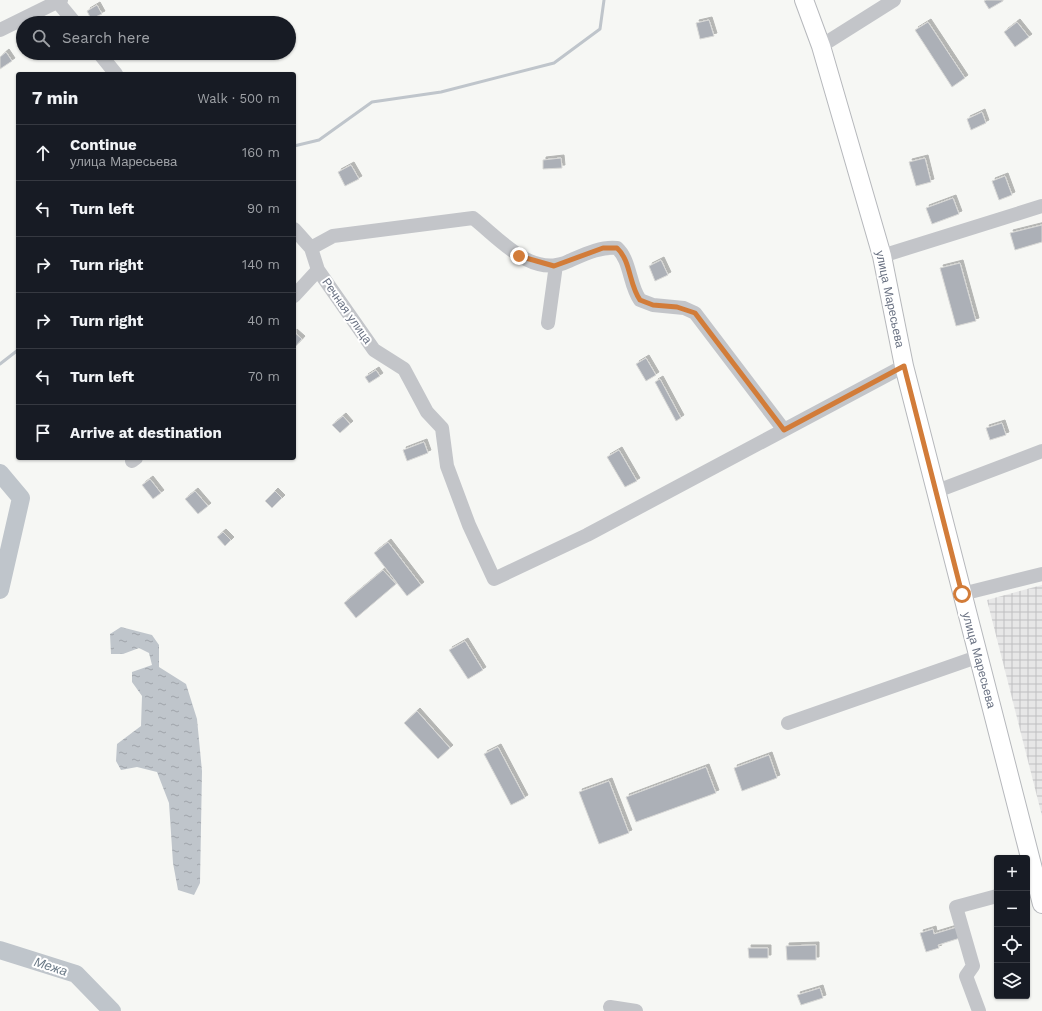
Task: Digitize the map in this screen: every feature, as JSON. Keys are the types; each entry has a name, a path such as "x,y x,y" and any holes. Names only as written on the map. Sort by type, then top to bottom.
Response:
{"main road":[{"name":"улица Маресьева","path":"804,0 821,46 882,256 904,366 937,491 977,657 986,685 1032,886 1042,904"}],"street":[{"path":"821,46 894,0"},
{"path":"28,16 58,1 70,16"},
{"path":"0,30 16,22"},
{"path":"105,60 114,72"},
{"path":"882,256 1042,206"},
{"path":"311,248 333,236 474,218 519,256 537,262 556,265 603,248 617,248 625,261 633,289 640,300 653,305 677,307 695,313 784,430 904,366"},
{"name":"Речная улица","path":"296,231 311,248 318,270 374,350 404,369 427,412 442,428 447,466 469,525 494,578 587,535 784,430"},
{"path":"548,322 556,265"},
{"path":"296,294 318,270"},
{"path":"937,491 1042,451"},
{"path":"962,594 1042,574"},
{"path":"788,723 977,657"},
{"path":"978,1011 966,976 973,966 956,907 994,897"},
{"path":"610,1007 636,1011"}],"shaded area":[{"path":"1042,585 1042,816 987,600"}],"water":[{"path":"121,627 152,635 159,645 159,667 186,684 197,719 202,771 200,883 194,895 178,890 173,863 169,803 157,772 137,767 121,770 116,761 117,744 141,726 142,696 132,682 132,672 152,665 149,653 139,648 123,654 111,654 110,634"}],"building":[{"path":"984,1 1003,1 989,9"},
{"path":"97,5 102,14 98,16 90,16 87,11"},
{"path":"709,20 714,36 700,39 696,23"},
{"path":"928,22 965,78 952,87 915,30"},
{"path":"1017,22 1029,37 1015,47 1004,32"},
{"path":"6,52 12,61 0,69 0,57"},
{"path":"982,112 986,123 971,130 967,119"},
{"path":"561,158 562,168 543,169 543,160"},
{"path":"925,158 931,182 916,186 909,162"},
{"path":"351,165 359,179 345,186 338,172"},
{"path":"1005,176 1012,195 999,200 992,181"},
{"path":"953,198 959,214 932,224 926,208"},
{"path":"1042,225 1042,242 1015,250 1010,233"},
{"path":"661,260 668,275 655,281 649,266"},
{"path":"960,263 976,321 956,326 940,268"},
{"path":"296,334 302,339 296,346"},
{"path":"646,358 656,375 646,381 636,364"},
{"path":"376,370 380,376 369,383 365,377"},
{"path":"660,379 681,418 676,421 655,382"},
{"path":"343,416 350,424 340,433 332,425"},
{"path":"1002,423 1006,435 990,440 986,428"},
{"path":"424,442 428,453 407,461 403,450"},
{"path":"619,450 637,481 625,487 607,457"},
{"path":"150,479 161,493 153,499 142,485"},
{"path":"195,491 208,506 198,514 185,499"},
{"path":"275,491 282,498 272,508 265,501"},
{"path":"223,532 231,540 225,546 217,537"},
{"path":"388,542 421,585 407,596 374,553"},
{"path":"383,570 396,584 356,618 344,603"},
{"path":"465,641 483,670 468,679 449,650"},
{"path":"417,711 450,748 438,759 404,723"},
{"path":"498,747 525,798 511,805 484,754"},
{"path":"769,755 777,778 742,791 734,768"},
{"path":"706,767 716,793 636,822 626,797"},
{"path":"609,781 629,833 599,844 579,792"},
{"path":"957,927 960,938 938,945 939,948 926,952 920,933 933,929 934,934"},
{"path":"816,945 816,960 787,960 786,946"},
{"path":"748,948 768,948 768,958 749,958"},
{"path":"820,988 823,998 801,1005 797,995"}],"waterway":[{"path":"296,146 319,140 372,102 441,92 554,63 600,29 604,0"},
{"path":"0,364 16,352"},
{"name":"Межа","path":"0,473 21,498 0,590"},
{"name":"Межа","path":"0,950 76,974 112,1011"}],"route":[{"path":"519,256 554,266 566,263 603,248 617,248 625,261 633,289 640,300 653,305 673,306 688,309 695,313 707,326 711,334 784,430 904,366 962,594"}]}
